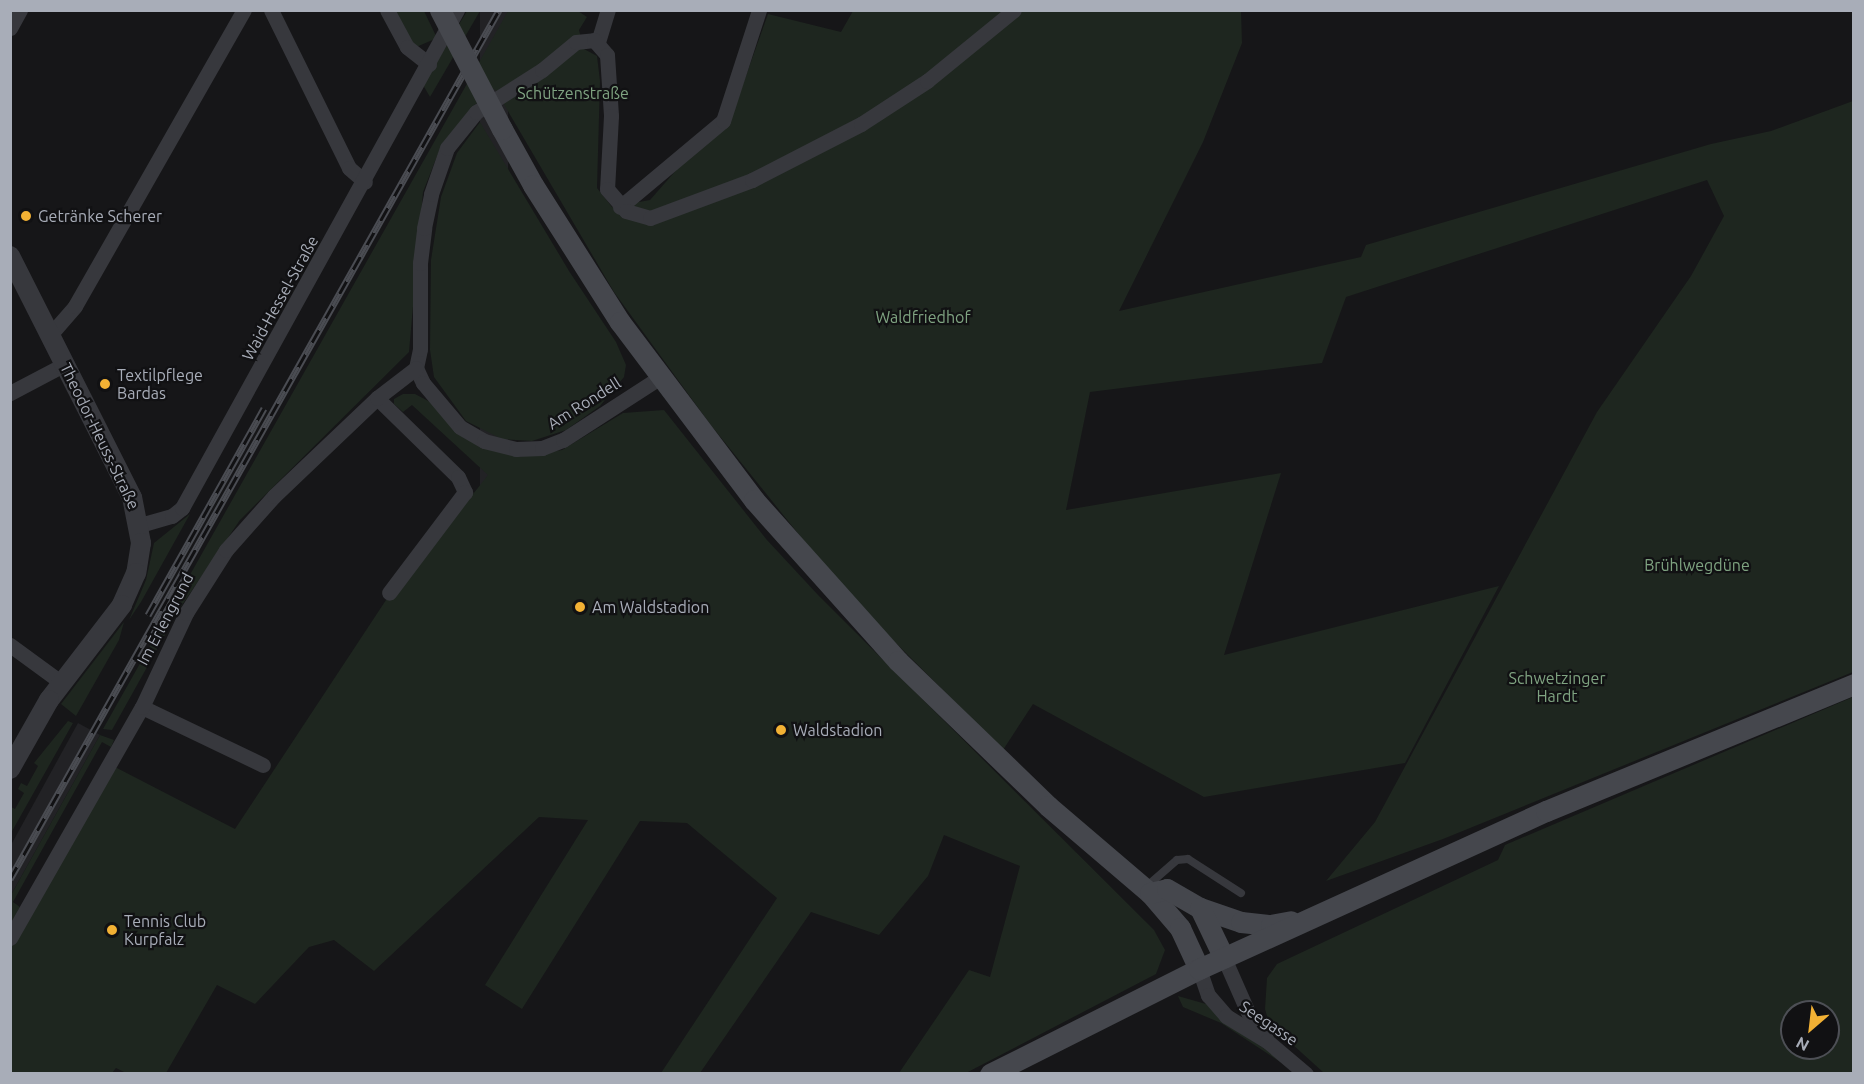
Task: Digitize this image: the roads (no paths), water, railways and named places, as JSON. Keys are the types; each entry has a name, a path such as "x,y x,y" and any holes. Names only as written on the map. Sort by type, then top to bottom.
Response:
{"main road":[{"path":"440,10 502,129 580,262 659,378 779,530 898,661 1048,806 1147,890 1180,928 1199,969"},
{"path":"990,1074 1199,969 1546,811 1854,684"},
{"path":"1147,890 1167,889 1200,908 1240,922 1271,925 1311,918"},
{"path":"1200,908 1224,958"}],"street":[{"path":"10,28 20,10"},
{"path":"50,335 75,306 243,10"},
{"path":"271,10 349,168 365,183"},
{"path":"387,10 407,47 429,64"},
{"name":"Waid-Hessel-Straße","path":"140,525 172,516 182,508 365,183 457,10"},
{"path":"598,42 608,10"},
{"path":"620,207 723,121 759,10"},
{"path":"416,368 420,349 420,263 424,228 431,194 447,148 467,121 488,102 542,70 576,42 590,39 598,42 607,56 610,96 605,181 620,207 644,218 674,212 808,153 921,85 1014,10"},
{"name":"Theodor-Heuss-Straße","path":"10,256 132,497 140,525 138,565 122,605 62,683 10,769"},
{"path":"10,393 65,364"},
{"name":"Am Rondell","path":"416,368 423,383 460,427 484,441 516,449 542,448 563,440 659,378"},
{"name":"Im Erlengrund","path":"10,938 142,707 181,623 226,550 261,508 377,398 416,368"},
{"path":"377,398 458,477 465,492 389,593"},
{"path":"10,645 62,683"},
{"path":"142,707 263,765"},
{"path":"1224,958 1251,1017 1268,1041"},
{"name":"Seegasse","path":"1199,969 1208,995 1226,1016 1268,1041 1306,1074"}],"lane":[{"path":"1147,890 1177,860 1188,859 1241,893"}],"railway":[{"path":"10,879 499,10"},
{"path":"148,615 264,408"}],"place":[{"name":"Getränke Scherer","path":"26,216"},
{"name":"Textilpflege Bardas","path":"105,384"},
{"name":"Am Waldstadion","path":"580,607"},
{"name":"Waldstadion","path":"781,730"},
{"name":"Tennis Club Kurpfalz","path":"112,930"}],"park label":[{"name":"Schützenstraße","path":"573,93"},
{"name":"Waldfriedhof","path":"923,317"},
{"name":"Brühlwegdüne","path":"1697,565"},
{"name":"Schwetzinger Hardt","path":"1557,687"}]}
